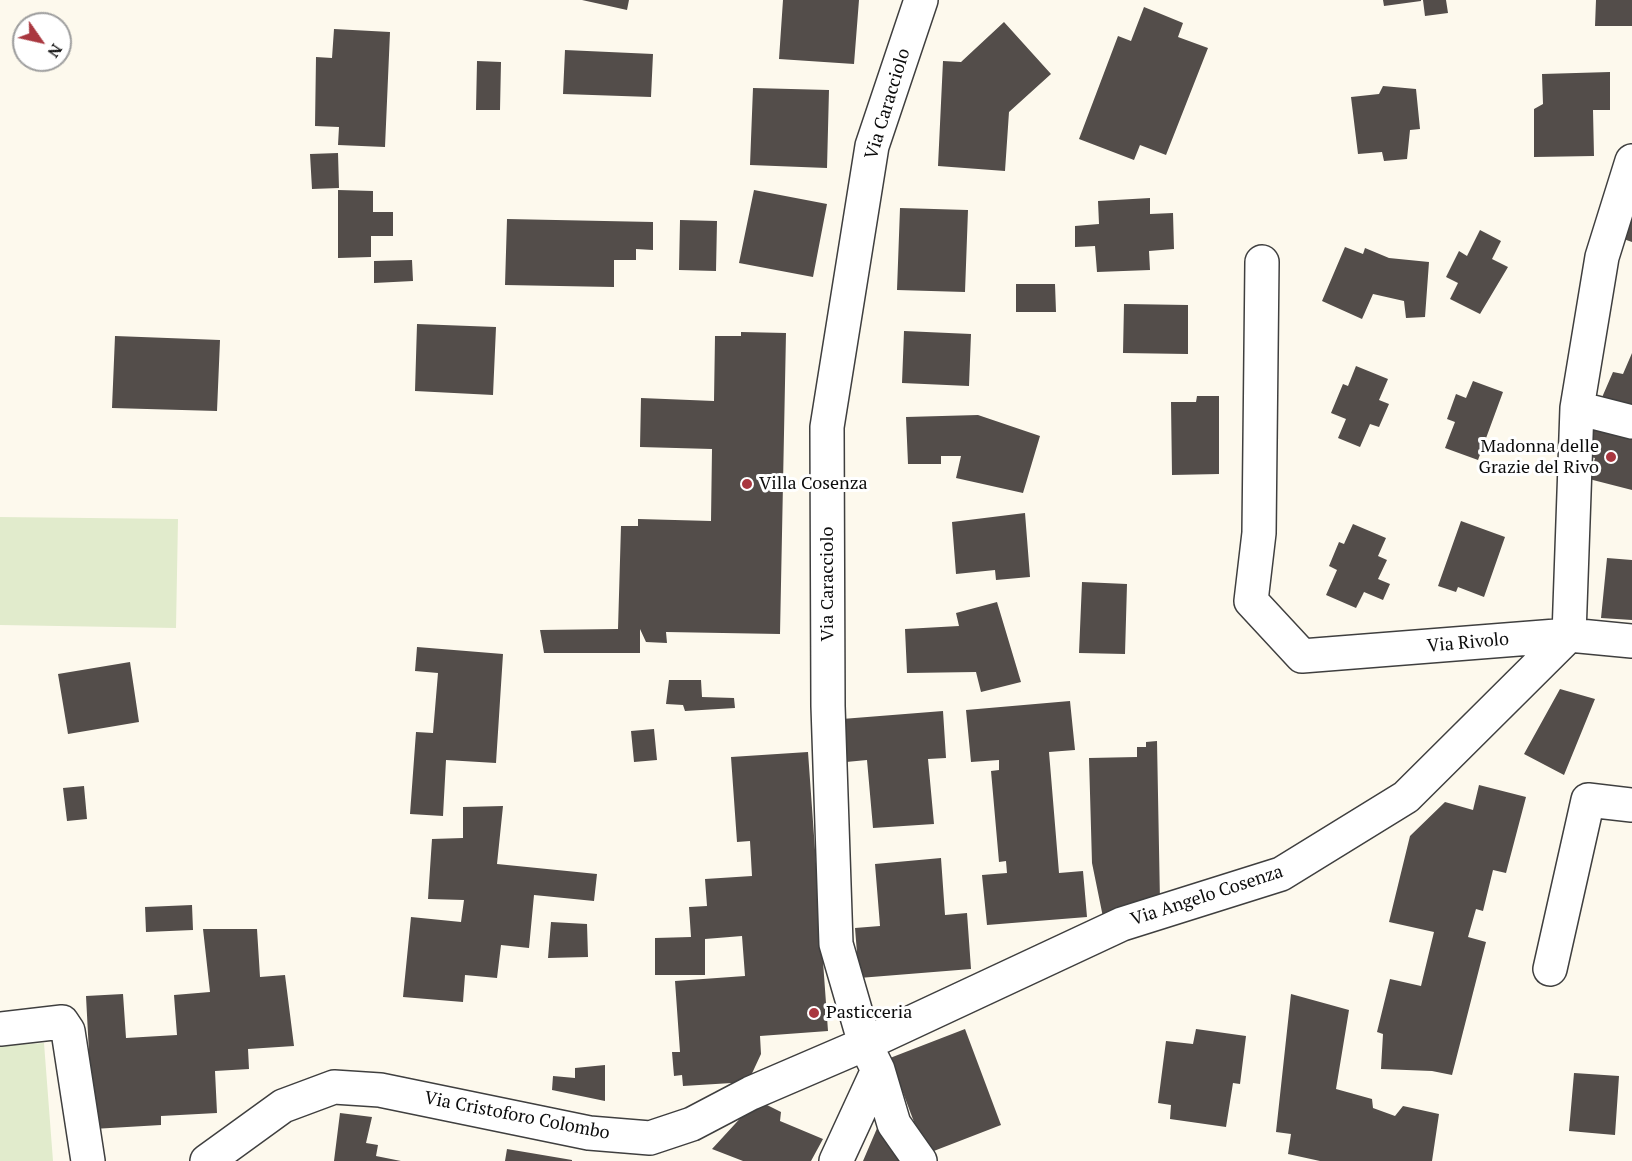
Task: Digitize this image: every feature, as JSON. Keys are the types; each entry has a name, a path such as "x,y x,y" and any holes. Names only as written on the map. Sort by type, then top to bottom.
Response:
{"street":[{"name":"Via Caracciolo","path":"920,1161 894,1124 836,944 828,706 827,427 872,146 921,0"},
{"path":"1632,161 1602,257 1577,408 1569,635 1632,640"},
{"name":"Via Rivolo","path":"1262,262 1259,533 1251,601 1302,656 1569,635"},
{"path":"1577,408 1632,422"},
{"name":"Via Angelo Cosenza","path":"872,1057 1122,924 1281,874 1406,797 1569,635"},
{"path":"1550,969 1588,800 1632,805"},
{"path":"0,1029 62,1022 68,1031 87,1161"},
{"name":"Via Cristoforo Colombo","path":"207,1161 283,1106 334,1088 380,1090 589,1133 650,1138 692,1124 752,1093 872,1057"},
{"path":"836,1161 872,1057"}],"green space":[{"path":"0,517 178,519 176,628 0,625"},
{"path":"44,1043 53,1161 0,1161 0,1046"}],"building":[{"path":"582,0 629,0 627,10"},
{"path":"783,0 859,0 854,64 779,59"},
{"path":"1383,0 1421,0 1421,1 1384,6"},
{"path":"1423,0 1446,0 1448,13 1425,16"},
{"path":"1596,0 1632,0 1632,26 1595,26"},
{"path":"1144,7 1183,23 1178,37 1208,48 1166,155 1140,145 1134,160 1079,139 1118,36 1131,41"},
{"path":"1004,22 1051,74 1009,112 1005,171 938,166 943,61 961,62"},
{"path":"334,29 390,32 385,147 338,145 339,127 315,126 316,57 332,58"},
{"path":"565,50 653,54 651,97 563,94"},
{"path":"477,61 501,62 500,110 476,110"},
{"path":"1610,72 1610,110 1593,110 1594,156 1534,157 1534,109 1543,104 1542,74"},
{"path":"1383,86 1416,89 1420,129 1410,130 1407,159 1384,161 1382,152 1358,154 1351,97 1379,94"},
{"path":"753,88 829,90 827,168 750,165"},
{"path":"338,153 339,188 312,189 310,154"},
{"path":"1632,188 1632,242 1615,236"},
{"path":"338,190 373,191 373,212 393,212 393,236 371,236 371,257 338,258"},
{"path":"754,190 827,204 813,277 739,263"},
{"path":"1150,198 1150,214 1173,213 1174,249 1149,251 1150,270 1097,272 1095,246 1075,247 1075,226 1099,224 1098,201"},
{"path":"900,208 968,210 965,292 897,290"},
{"path":"507,219 653,222 653,250 636,249 636,260 614,260 614,287 505,285"},
{"path":"680,220 717,221 716,271 679,270"},
{"path":"1480,230 1501,241 1492,259 1508,267 1480,314 1450,299 1458,283 1446,277 1459,251 1467,256"},
{"path":"1345,247 1363,254 1365,248 1389,258 1429,262 1425,317 1406,318 1404,301 1373,294 1362,319 1322,301"},
{"path":"412,260 413,281 374,283 374,261"},
{"path":"1016,284 1055,284 1056,312 1016,312"},
{"path":"1124,304 1188,305 1188,354 1123,353"},
{"path":"417,324 496,327 493,395 415,391"},
{"path":"904,331 971,334 969,386 902,383"},
{"name":"Villa Cosenza","path":"741,332 786,333 780,634 666,632 667,643 646,642 640,629 640,653 544,653 540,630 618,629 621,526 638,526 638,519 711,521 712,449 640,447 641,398 714,401 715,336 741,336"},
{"path":"115,336 220,340 217,411 112,408"},
{"path":"1632,353 1632,411 1600,402 1613,372 1623,374"},
{"path":"1356,366 1388,379 1379,400 1389,404 1379,427 1370,424 1360,447 1338,438 1346,419 1331,413 1343,384 1348,386"},
{"path":"1473,381 1503,392 1478,460 1445,448 1455,422 1447,419 1456,394 1466,398"},
{"path":"1197,396 1219,396 1219,474 1172,475 1171,402 1196,402"},
{"path":"978,415 1040,436 1023,493 956,478 961,456 941,456 941,464 908,464 906,417"},
{"name":"Madonna delle Grazie del Rivo","path":"1593,424 1632,434 1632,490 1589,479 1595,458 1586,456"},
{"path":"1025,513 1030,577 996,580 995,570 956,574 952,522"},
{"path":"1461,521 1505,537 1484,597 1458,587 1456,592 1438,586"},
{"path":"1353,524 1386,538 1378,556 1387,560 1378,579 1390,584 1383,600 1364,592 1356,608 1326,595 1337,570 1329,566 1339,542 1344,544"},
{"path":"1607,558 1632,560 1632,620 1601,618"},
{"path":"1082,582 1127,584 1125,654 1079,653"},
{"path":"997,602 1021,682 981,692 976,672 907,673 905,629 959,626 956,613"},
{"path":"417,647 503,654 496,763 446,760 443,816 410,814 416,732 433,733 438,673 415,671"},
{"path":"130,662 139,722 68,734 58,674"},
{"path":"669,680 701,680 702,697 734,698 735,708 685,711 683,705 666,704"},
{"path":"1560,689 1595,699 1564,775 1524,754"},
{"path":"1070,701 1075,750 1049,752 1059,873 1083,871 1087,917 987,925 982,875 1007,873 1006,861 999,862 991,771 999,770 999,760 971,762 966,710"},
{"path":"943,711 946,758 928,759 934,824 873,828 867,760 846,762 842,719"},
{"path":"654,729 657,760 634,762 631,731"},
{"path":"1157,741 1160,902 1104,922 1092,863 1089,758 1137,757 1137,747 1146,747 1146,742"},
{"path":"808,752 828,1031 760,1036 761,1054 748,1082 683,1086 682,1075 674,1076 672,1052 680,1052 675,981 745,976 742,936 705,939 705,975 655,975 655,938 691,937 689,907 707,906 705,879 752,876 750,841 737,842 731,757"},
{"path":"1479,785 1526,797 1506,873 1493,870 1483,911 1476,909 1468,937 1486,942 1452,1075 1432,1071 1381,1069 1383,1034 1377,1032 1390,979 1421,986 1434,932 1389,922 1410,836 1445,802 1473,810"},
{"path":"84,786 87,819 67,821 63,788"},
{"path":"503,806 497,864 597,874 594,901 534,895 529,948 501,945 497,978 465,975 463,1002 403,997 411,917 461,922 464,900 428,899 432,839 463,838 463,807"},
{"path":"941,858 945,915 967,913 971,969 859,978 855,928 880,926 875,864"},
{"path":"192,905 193,930 146,932 145,907"},
{"path":"551,922 587,924 588,957 548,958"},
{"path":"203,929 257,929 260,977 285,975 294,1046 248,1049 249,1069 215,1071 217,1113 161,1116 161,1125 93,1129 86,996 123,994 126,1038 177,1035 174,995 210,992"},
{"path":"1291,994 1349,1010 1336,1089 1372,1099 1373,1108 1395,1116 1403,1106 1439,1114 1432,1161 1320,1161 1288,1154 1291,1134 1276,1132"},
{"path":"965,1029 1001,1125 926,1154 890,1058"},
{"path":"1196,1029 1246,1036 1240,1084 1233,1083 1226,1127 1170,1119 1171,1105 1158,1103 1166,1041 1193,1044"},
{"path":"605,1065 605,1101 552,1090 553,1076 575,1078 575,1068"},
{"path":"1574,1073 1619,1076 1615,1135 1569,1131"},
{"path":"757,1100 781,1112 780,1121 823,1139 811,1161 743,1161 712,1149"},
{"path":"340,1113 372,1117 366,1143 378,1145 376,1156 401,1161 334,1161"},
{"path":"878,1126 891,1149 903,1161 863,1161"},
{"path":"507,1149 572,1160 572,1161 505,1161"}],"place":[{"name":"Madonna delle Grazie del Rivo","path":"1611,457"},
{"name":"Villa Cosenza","path":"747,484"},
{"name":"Pasticceria","path":"814,1013"}]}
